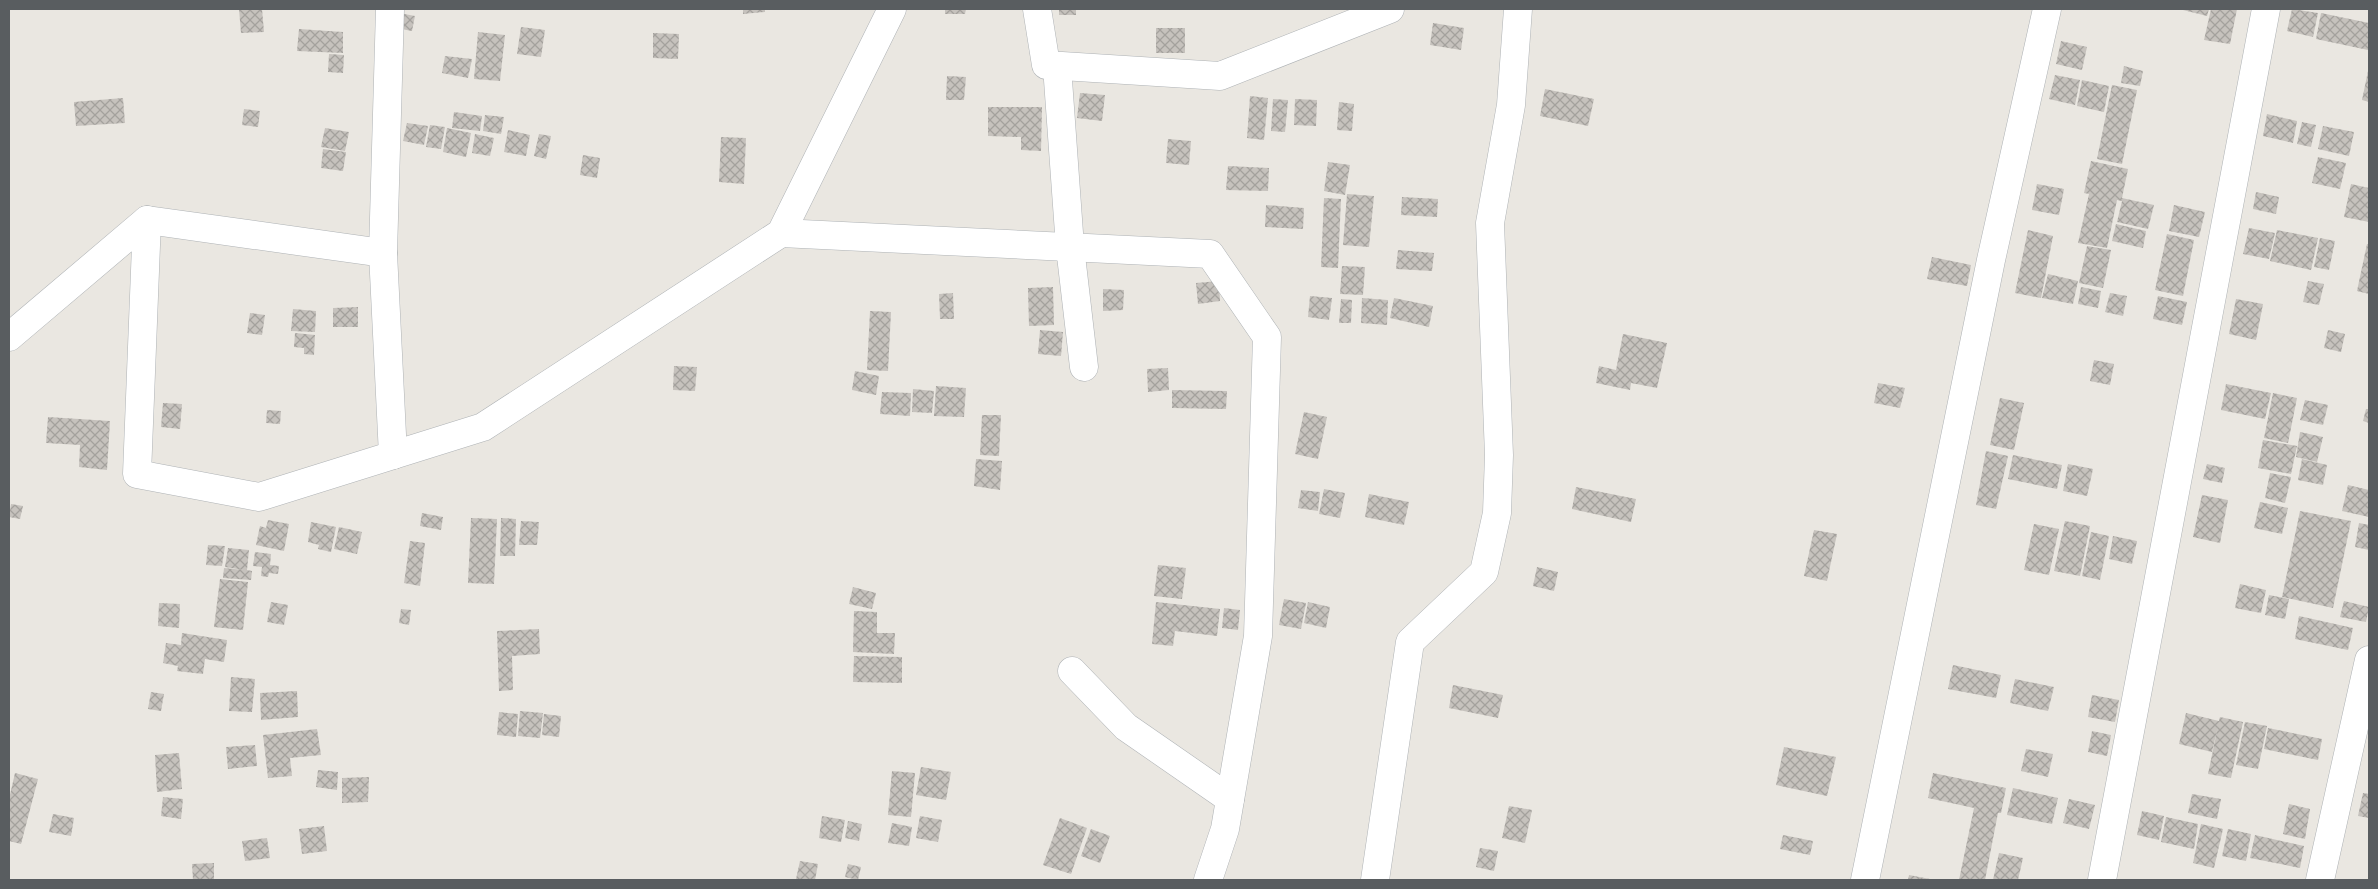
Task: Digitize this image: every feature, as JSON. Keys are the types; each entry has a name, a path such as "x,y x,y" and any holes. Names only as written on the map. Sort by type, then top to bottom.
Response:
{"street":[{"path":"390,9 383,252 393,455"},
{"path":"147,220 137,474 259,497 483,427 781,233 892,9"},
{"path":"1037,9 1046,65 1220,76 1390,9"},
{"path":"1374,880 1410,642 1484,572 1497,513 1499,455 1490,223 1511,105 1518,9"},
{"path":"1865,880 1991,260 2047,9"},
{"path":"2102,880 2266,9"},
{"path":"1058,66 1070,247 1084,367"},
{"path":"9,337 147,220 383,252"},
{"path":"781,233 1210,254 1266,337 1258,636 1225,829 1208,880"},
{"path":"2320,880 2369,660"},
{"path":"1072,670 1126,727 1230,799"}],"building":[{"path":"239,9 262,9 264,32 241,33"},
{"path":"743,9 765,9 765,12 743,14"},
{"path":"945,9 966,9 965,14 945,14"},
{"path":"1059,9 1076,9 1076,15 1059,15"},
{"path":"2179,9 2209,9 2207,16"},
{"path":"2211,9 2237,9 2230,44 2204,40"},
{"path":"2292,9 2318,13 2313,37 2287,31"},
{"path":"399,13 415,16 412,31 396,28"},
{"path":"2321,13 2369,23 2368,50 2316,39"},
{"path":"1433,23 1464,28 1461,50 1430,45"},
{"path":"521,27 545,30 541,57 517,54"},
{"path":"1156,28 1185,28 1185,53 1156,53"},
{"path":"299,29 343,32 343,53 297,51"},
{"path":"478,32 505,35 500,81 474,79"},
{"path":"653,33 679,34 678,59 653,58"},
{"path":"2061,41 2087,47 2082,70 2056,64"},
{"path":"329,54 344,55 343,73 328,72"},
{"path":"445,56 472,59 468,78 442,73"},
{"path":"2124,66 2143,71 2140,86 2121,83"},
{"path":"2369,71 2369,102 2362,100"},
{"path":"2055,75 2080,80 2075,105 2049,99"},
{"path":"947,76 966,77 964,100 946,100"},
{"path":"2082,80 2109,86 2104,112 2077,106"},
{"path":"2112,85 2137,90 2122,164 2097,159"},
{"path":"1545,89 1594,99 1588,126 1540,116"},
{"path":"1080,93 1105,95 1102,121 1077,118"},
{"path":"1250,96 1268,98 1264,140 1247,138"},
{"path":"123,98 125,123 76,126 74,102"},
{"path":"1273,99 1288,100 1285,132 1271,131"},
{"path":"1295,99 1317,100 1316,126 1294,125"},
{"path":"1339,102 1354,104 1352,131 1337,130"},
{"path":"988,107 1042,107 1041,151 1021,150 1021,137 988,136"},
{"path":"244,109 260,111 258,127 242,125"},
{"path":"454,112 482,116 480,131 452,128"},
{"path":"2267,114 2297,121 2293,143 2263,136"},
{"path":"485,115 504,117 501,134 483,131"},
{"path":"2302,122 2316,125 2311,147 2297,144"},
{"path":"407,123 428,126 424,145 403,141"},
{"path":"430,125 445,127 441,149 426,147"},
{"path":"2323,126 2354,132 2349,156 2318,149"},
{"path":"325,128 349,132 345,151 321,147"},
{"path":"447,128 471,133 466,157 443,152"},
{"path":"508,130 530,135 526,156 504,152"},
{"path":"475,134 494,138 490,156 472,153"},
{"path":"539,134 551,136 546,159 534,156"},
{"path":"721,137 746,138 744,184 719,182"},
{"path":"1168,139 1191,141 1189,165 1166,163"},
{"path":"323,149 346,152 343,171 321,168"},
{"path":"583,155 600,158 597,178 580,175"},
{"path":"2318,157 2346,163 2340,189 2312,183"},
{"path":"2091,161 2128,169 2122,198 2154,205 2148,229 2117,222 2122,201 2117,200 2107,248 2078,243 2089,194 2084,193"},
{"path":"1328,162 1350,165 1345,195 1324,191"},
{"path":"1228,166 1269,168 1268,191 1226,190"},
{"path":"2037,184 2064,189 2059,215 2032,210"},
{"path":"2351,184 2369,188 2369,222 2344,217"},
{"path":"2256,192 2279,197 2276,214 2253,209"},
{"path":"1347,194 1374,196 1369,247 1343,245"},
{"path":"1402,197 1438,199 1437,217 1401,215"},
{"path":"1324,198 1341,199 1338,268 1321,267"},
{"path":"1266,205 1304,208 1303,229 1265,227"},
{"path":"2174,205 2205,212 2199,237 2169,231"},
{"path":"2116,224 2146,231 2143,248 2112,241"},
{"path":"2249,228 2275,233 2269,259 2243,254"},
{"path":"2028,230 2053,236 2041,298 2015,293"},
{"path":"2277,230 2318,238 2311,270 2270,261"},
{"path":"2167,234 2194,240 2183,296 2155,290"},
{"path":"2320,238 2335,241 2329,270 2314,267"},
{"path":"2367,244 2369,244 2369,294 2357,291"},
{"path":"2087,246 2111,250 2103,288 2079,283"},
{"path":"1398,250 1434,253 1432,271 1396,269"},
{"path":"1932,257 1971,265 1967,286 1927,279"},
{"path":"1342,266 1365,267 1363,295 1340,294"},
{"path":"2048,274 2078,281 2073,304 2042,298"},
{"path":"1219,281 1220,301 1198,304 1196,283"},
{"path":"2308,281 2324,284 2319,305 2303,302"},
{"path":"1053,287 1054,325 1029,326 1028,288"},
{"path":"2081,287 2101,291 2098,308 2078,304"},
{"path":"1103,289 1124,290 1123,310 1103,311"},
{"path":"953,293 954,319 940,319 939,294"},
{"path":"2110,293 2127,296 2123,316 2105,312"},
{"path":"1310,296 1332,298 1329,320 1308,317"},
{"path":"2158,296 2187,302 2182,325 2153,319"},
{"path":"1362,298 1388,300 1387,325 1361,323"},
{"path":"1394,298 1433,306 1429,327 1390,318"},
{"path":"1341,299 1352,300 1351,323 1339,323"},
{"path":"2236,299 2263,304 2256,340 2229,334"},
{"path":"358,307 358,327 333,327 333,308"},
{"path":"293,309 316,311 315,332 291,331"},
{"path":"870,311 891,312 888,371 867,370"},
{"path":"250,313 265,315 262,335 247,333"},
{"path":"1040,330 1063,332 1061,356 1038,354"},
{"path":"2328,330 2345,334 2341,352 2324,348"},
{"path":"295,333 315,335 314,355 304,354 304,348 294,347"},
{"path":"1623,334 1667,343 1657,388 1631,383 1630,390 1596,383 1599,366 1616,370"},
{"path":"2094,360 2114,364 2110,385 2090,381"},
{"path":"674,366 697,367 695,391 673,390"},
{"path":"1168,368 1169,390 1148,392 1147,369"},
{"path":"855,371 879,376 876,395 852,390"},
{"path":"1878,383 1905,388 1900,408 1874,403"},
{"path":"2226,384 2271,393 2265,419 2221,410"},
{"path":"936,386 966,388 964,417 934,416"},
{"path":"913,389 934,391 932,413 912,412"},
{"path":"1172,390 1227,391 1226,409 1172,408"},
{"path":"882,392 911,393 910,416 880,414"},
{"path":"2273,393 2297,398 2288,443 2264,438"},
{"path":"2000,398 2024,403 2014,450 1990,445"},
{"path":"2305,400 2328,405 2323,425 2300,420"},
{"path":"163,403 182,404 180,429 161,427"},
{"path":"2366,409 2369,409 2369,423 2363,421"},
{"path":"267,410 281,411 280,424 266,423"},
{"path":"1304,412 1327,417 1318,459 1295,454"},
{"path":"982,415 1001,415 999,456 980,455"},
{"path":"48,417 110,421 107,470 79,467 80,445 46,443"},
{"path":"2300,432 2323,437 2317,462 2296,457"},
{"path":"2263,440 2297,446 2291,474 2258,468"},
{"path":"1986,451 2008,456 1996,509 1976,505"},
{"path":"2013,455 2062,465 2057,489 2008,479"},
{"path":"976,459 1002,461 1000,490 974,486"},
{"path":"2302,459 2327,465 2323,485 2298,480"},
{"path":"2068,464 2093,469 2087,496 2063,491"},
{"path":"2207,464 2225,468 2222,483 2203,479"},
{"path":"2270,473 2291,477 2285,503 2265,498"},
{"path":"2348,485 2369,490 2369,517 2342,511"},
{"path":"1576,487 1636,499 1631,522 1572,509"},
{"path":"1324,489 1345,493 1340,518 1319,514"},
{"path":"1301,490 1320,492 1318,511 1298,508"},
{"path":"1369,494 1409,502 1404,525 1365,517"},
{"path":"2202,495 2228,500 2220,543 2193,537"},
{"path":"2260,502 2288,508 2282,534 2254,528"},
{"path":"11,504 23,506 20,519 9,517"},
{"path":"2300,511 2351,521 2333,608 2282,597"},
{"path":"422,513 443,517 441,530 420,526"},
{"path":"471,518 497,519 494,584 468,583"},
{"path":"501,518 516,519 515,556 500,556"},
{"path":"268,520 289,524 284,551 256,545 260,526 266,528"},
{"path":"521,521 539,522 537,545 519,545"},
{"path":"2065,521 2090,526 2080,576 2054,571"},
{"path":"311,522 336,527 331,552 318,549 319,545 308,542"},
{"path":"2359,523 2369,525 2369,550 2355,547"},
{"path":"2034,524 2059,529 2049,575 2024,570"},
{"path":"339,527 362,532 357,554 334,549"},
{"path":"1814,530 1837,534 1827,581 1804,576"},
{"path":"2091,532 2109,536 2100,580 2082,576"},
{"path":"2113,536 2137,541 2132,564 2109,559"},
{"path":"410,541 425,543 420,586 404,583"},
{"path":"208,545 225,546 222,566 206,565"},
{"path":"228,548 249,550 247,570 252,571 251,580 223,578 224,568 244,570 225,567"},
{"path":"255,552 271,554 270,565 279,566 278,574 269,573 268,577 261,576 262,567 253,566"},
{"path":"1158,565 1186,568 1182,599 1154,596"},
{"path":"1537,567 1558,572 1554,591 1533,586"},
{"path":"220,579 248,582 243,630 214,627"},
{"path":"2240,584 2266,590 2261,613 2235,608"},
{"path":"853,587 876,593 872,609 849,604"},
{"path":"2269,595 2289,599 2285,619 2265,615"},
{"path":"1284,599 1306,603 1301,629 1279,625"},
{"path":"2344,601 2369,607 2366,622 2340,617"},
{"path":"271,602 288,605 284,625 267,622"},
{"path":"1156,602 1220,609 1217,636 1175,631 1173,646 1152,644"},
{"path":"1308,602 1330,607 1326,628 1304,623"},
{"path":"159,603 180,604 179,628 158,626"},
{"path":"1224,608 1240,610 1238,630 1222,628"},
{"path":"401,609 411,610 409,625 399,623"},
{"path":"854,611 877,612 877,633 895,633 894,654 853,652"},
{"path":"2299,616 2353,628 2348,650 2295,639"},
{"path":"539,629 540,654 512,656 513,690 499,691 497,631"},
{"path":"182,633 227,640 224,662 205,659 203,674 177,671 178,666 163,663 166,643 181,645"},
{"path":"854,656 902,657 902,683 853,682"},
{"path":"1953,665 2001,675 1996,698 1948,689"},
{"path":"231,677 255,679 252,712 229,711"},
{"path":"2015,679 2054,687 2048,711 2010,703"},
{"path":"1453,685 1503,695 1498,718 1449,708"},
{"path":"297,691 298,717 261,720 260,693"},
{"path":"151,692 164,694 161,711 148,709"},
{"path":"2092,695 2119,700 2115,722 2088,717"},
{"path":"520,711 543,713 540,738 518,736"},
{"path":"499,712 518,714 516,737 497,735"},
{"path":"2186,713 2219,721 2220,717 2243,722 2231,778 2208,774 2218,726 2212,752 2179,744"},
{"path":"544,714 561,716 559,737 542,735"},
{"path":"2245,722 2267,726 2258,769 2236,765"},
{"path":"2268,728 2322,739 2318,760 2264,749"},
{"path":"317,729 321,755 290,758 292,776 268,778 263,735"},
{"path":"2092,731 2111,735 2107,756 2088,752"},
{"path":"255,745 257,766 228,769 226,747"},
{"path":"1784,747 1836,757 1827,796 1776,785"},
{"path":"2026,749 2053,754 2048,777 2021,771"},
{"path":"179,753 182,789 157,792 155,755"},
{"path":"921,767 951,772 946,800 916,795"},
{"path":"318,770 338,772 337,790 316,787"},
{"path":"892,771 915,773 911,817 888,815"},
{"path":"15,773 38,779 21,844 9,841 9,799"},
{"path":"1933,773 2006,788 2001,813 1998,813 1985,880 1959,880 1974,808 1928,798"},
{"path":"369,777 368,802 342,803 342,778"},
{"path":"2013,788 2058,798 2052,824 2007,815"},
{"path":"2363,793 2369,794 2369,818 2358,816"},
{"path":"2192,794 2221,799 2217,819 2188,813"},
{"path":"163,797 183,799 181,819 161,816"},
{"path":"2069,799 2095,805 2089,829 2063,823"},
{"path":"2289,804 2310,809 2305,839 2283,834"},
{"path":"1509,806 1532,810 1525,843 1502,838"},
{"path":"2142,811 2164,816 2159,840 2137,835"},
{"path":"53,814 74,818 71,836 49,832"},
{"path":"822,816 845,820 841,842 819,838"},
{"path":"920,816 942,820 938,842 916,838"},
{"path":"2166,817 2198,824 2194,849 2161,842"},
{"path":"1060,818 1087,828 1071,874 1043,865"},
{"path":"848,821 862,824 859,841 845,838"},
{"path":"892,823 912,827 909,846 888,843"},
{"path":"2201,824 2223,829 2214,868 2193,863"},
{"path":"324,826 327,851 302,854 299,829"},
{"path":"1091,829 1110,836 1100,863 1081,856"},
{"path":"2228,829 2251,834 2246,861 2222,856"},
{"path":"1783,835 1813,841 1810,855 1780,849"},
{"path":"2255,835 2304,846 2300,868 2250,858"},
{"path":"267,838 270,858 245,861 242,841"},
{"path":"1480,848 1498,851 1494,871 1476,867"},
{"path":"1999,853 2023,858 2018,880 1993,880"},
{"path":"800,861 818,864 815,880 796,879"},
{"path":"214,863 214,880 193,880 192,864"},
{"path":"848,864 861,867 858,880 845,877"},
{"path":"1909,875 1930,879 1930,880 1908,880"}]}
